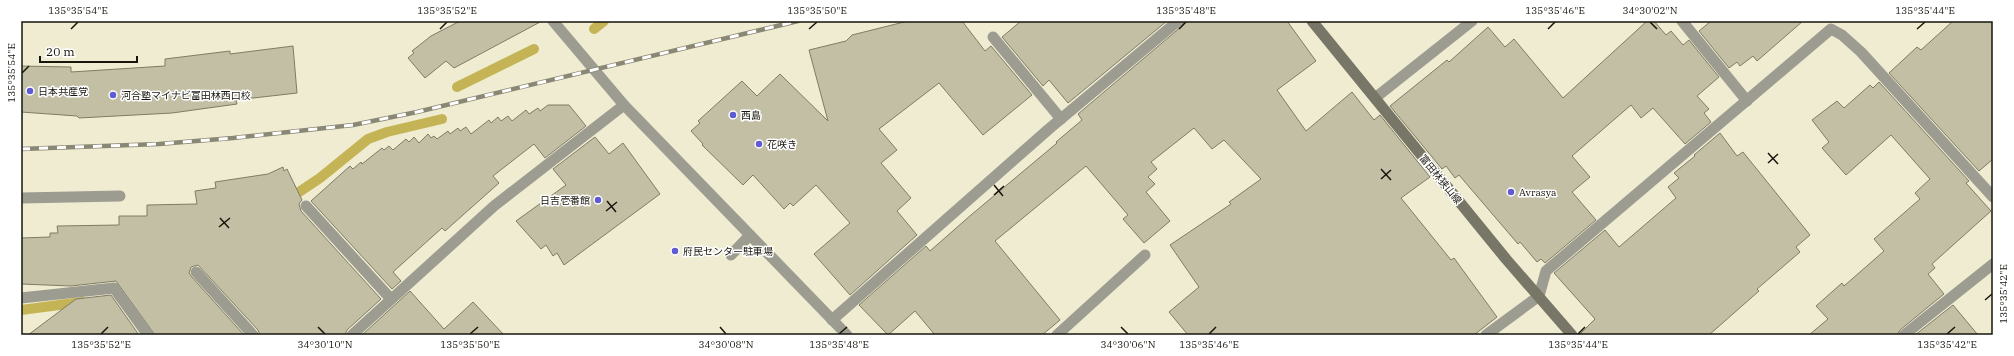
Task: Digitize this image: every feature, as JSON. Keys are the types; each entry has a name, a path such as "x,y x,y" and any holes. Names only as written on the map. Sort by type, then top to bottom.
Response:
{"main road":[{"name":"富田林狭山線","path":"1312,21 1506,259 1572,335"}],"street":[{"path":"832,320 1061,119 1178,21"},
{"path":"1375,98 1472,21"},
{"path":"1682,21 1747,100"},
{"path":"1826,21 1826,34"},
{"path":"556,25 624,105 847,335"},
{"path":"1486,335 1539,296 1546,271 1831,30 1842,35 1861,52 1993,197"},
{"path":"993,37 1061,119"},
{"path":"352,335 494,206 624,105"},
{"path":"21,198 120,196"},
{"path":"306,206 391,299"},
{"path":"731,255 750,235"},
{"path":"1057,335 1145,255"},
{"path":"1904,335 1993,264"},
{"path":"196,272 253,335"},
{"path":"21,298 114,288 148,335"}],"building":[{"path":"460,21 542,21 454,68 446,61 425,78 408,58 414,53 412,51 431,36"},
{"path":"908,21 962,21 985,51 991,46 1032,95 983,135 939,83 879,129 897,150 881,163 911,198 897,211 917,235 850,295 814,254 850,223 816,185 793,206 790,203 784,209 753,175 743,185 702,145 703,144 691,131 700,123 698,121 742,81 757,96 780,74 828,121 809,50 846,41 852,35"},
{"path":"1021,21 1167,21 1068,103 1049,80 1043,86 1002,37"},
{"path":"1185,21 1287,21 1316,61 1277,90 1306,131 1352,92 1374,120 1380,115 1430,177 1401,198 1451,260 1454,258 1497,317 1474,335 1188,335 1169,312 1199,287 1170,245 1231,204 1229,202 1261,179 1224,140 1212,149 1194,128 1151,162 1157,169 1148,177 1155,184 1146,192 1170,221 1144,243 1123,219 1128,215 1086,166 995,241 1060,320 1042,335 935,335 915,311 888,335 859,305 926,246 930,251 1057,143 1056,142 1082,120 1078,114 1182,26"},
{"path":"1647,21 1654,21 1666,35 1671,31 1683,45 1689,40 1719,77 1697,96 1709,109 1704,113 1711,122 1685,144 1653,108 1641,118 1631,105 1572,156 1590,177 1572,192 1596,220 1545,263 1541,259 1537,262 1520,242 1518,244 1459,175 1455,178 1446,166 1442,169 1390,106 1447,60 1449,62 1488,27 1505,47 1514,39 1563,98"},
{"path":"1711,21 1803,21 1757,61 1753,56 1740,66 1737,62 1729,68 1699,31"},
{"path":"1953,21 1993,21 1993,159 1979,171 1889,73 1917,47 1921,50"},
{"path":"293,46 297,93 236,100 237,104 172,113 79,118 77,116 21,112 21,66 71,67 71,72 165,66 165,59 230,51 230,54"},
{"path":"1879,82 1969,181 1966,183 1991,211 1932,264 1935,268 1928,274 1944,294 1900,330 1897,335 1809,335 1828,319 1816,306 1842,283 1844,286 1884,251 1874,239 1920,199 1915,193 1930,179 1891,135 1846,175 1822,148 1829,142 1812,120 1837,101 1844,108 1870,85 1873,88"},
{"path":"548,105 569,105 586,126 545,158 534,144 493,176 499,183 445,231 442,228 393,272 401,281 392,289 311,201 350,166 353,169 361,162 362,164 382,148 384,150 389,146 393,150 406,139 409,142 414,137 419,143 428,134 431,138 434,136 437,139 448,131 450,134 458,128 460,131 466,127 471,134 489,120 491,123 498,117 501,121 508,116 512,121 526,110 529,114 538,108 540,111"},
{"path":"1720,133 1737,156 1743,152 1810,235 1796,247 1800,252 1757,289 1759,291 1709,335 1579,335 1595,319 1554,273 1605,230 1619,247 1676,198 1668,187 1679,178 1674,173"},
{"name":"日吉壱番館","path":"595,137 609,154 623,143 660,194 564,265 557,253 553,256 546,245 541,249 516,221 566,185 553,169"},
{"path":"283,167 284,171 287,169 302,200 299,204 301,211 381,299 347,330 345,335 260,335 258,330 198,265 191,267 189,273 244,335 155,335 116,281 71,286 21,284 21,238 50,237 50,233 58,233 57,226 119,225 119,216 147,216 147,205 197,204 195,191 216,188 215,182 268,174"},
{"path":"410,291 444,329 473,302 504,335 362,335"},
{"path":"111,295 139,335 28,335 76,299"},
{"path":"1953,305 1978,335 1915,335"}],"waterway":[{"path":"594,29 604,21"},
{"path":"457,87 534,49"},
{"path":"287,200 320,178 368,139 387,132 442,119"},
{"path":"21,310 82,302"}],"railway":[{"path":"21,149 159,144 233,138 353,125 417,112 798,21"}],"place":[{"name":"日本共産党","path":"30,91"},
{"name":"河合塾マイナビ富田林西口校","path":"113,95"},
{"name":"西島","path":"733,115"},
{"name":"花咲き","path":"759,144"},
{"name":"Avrasya","path":"1511,192"},
{"name":"日吉壱番館","path":"598,200"},
{"name":"府民センター駐車場","path":"675,251"}]}
